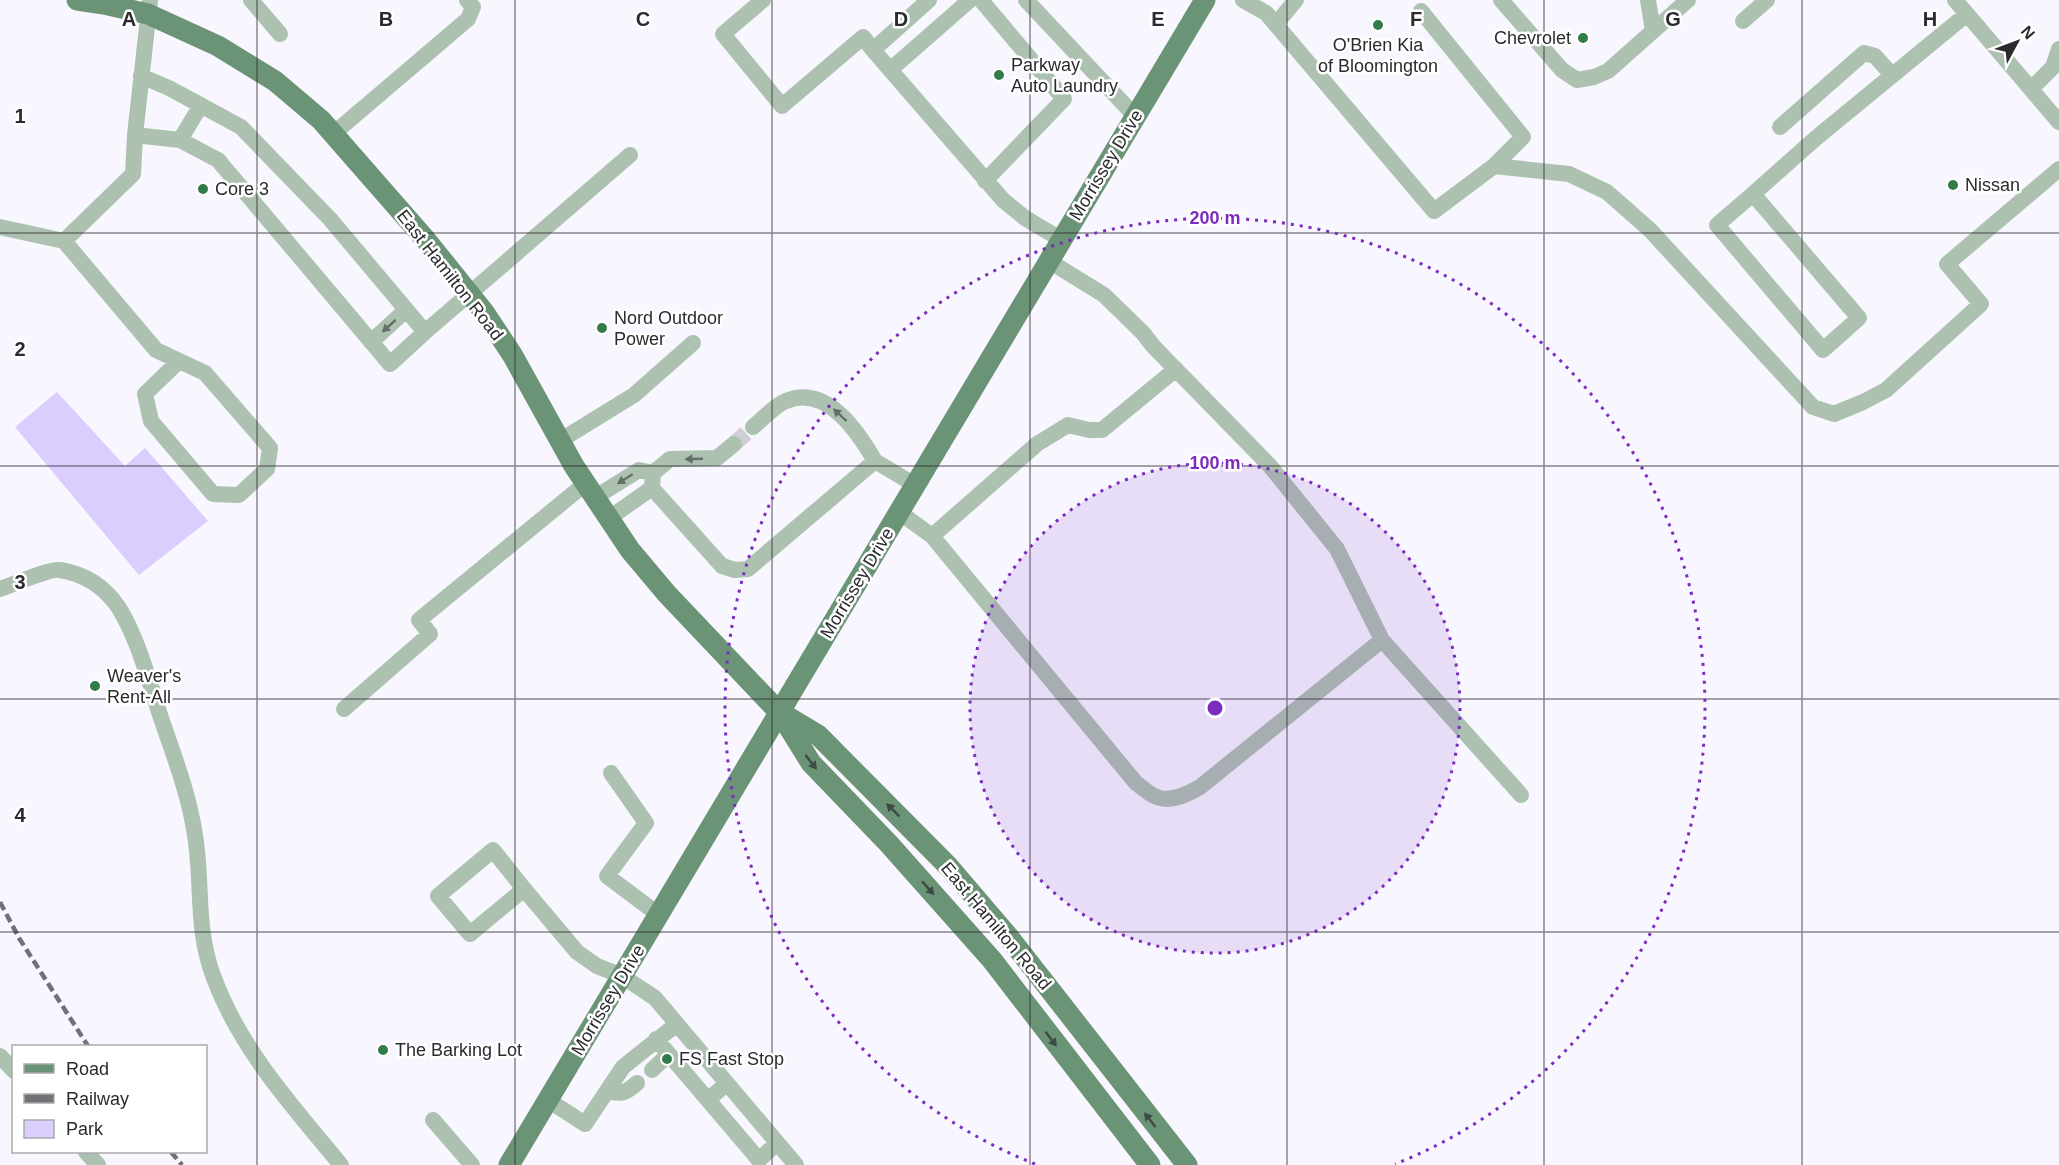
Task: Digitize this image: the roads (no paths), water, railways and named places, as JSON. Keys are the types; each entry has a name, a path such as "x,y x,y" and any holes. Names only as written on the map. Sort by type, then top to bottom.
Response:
{"main road":[{"name":"East Hamilton Road","path":"77,0 149,7 252,65 304,105 333,134 470,294 513,356 590,491 630,550 667,594 780,713 810,763 889,844 992,960 1150,1165"},
{"name":"Morrissey Drive","path":"509,1165 1205,0"},
{"name":"East Hamilton Road","path":"780,713 818,735 949,867 1008,936 1187,1165"}],"street":[{"path":"251,0 280,34"},
{"path":"333,134 468,19 473,7 467,0"},
{"path":"763,0 723,34 783,106 864,38 1003,200 1025,218 1062,240"},
{"path":"873,50 929,0"},
{"path":"890,70 970,0"},
{"path":"981,0 1064,99 985,181"},
{"path":"1026,0 1135,117"},
{"path":"1244,0 1266,13 1276,24 1434,211 1494,166 1523,137 1421,11"},
{"path":"1276,24 1296,0"},
{"path":"1501,0 1562,70 1577,80 1594,78 1608,71 1688,0"},
{"path":"1648,0 1653,31"},
{"path":"1743,21 1767,0"},
{"path":"1955,0 2059,122"},
{"path":"64,242 133,174 149,7"},
{"path":"1753,194 1859,318 1823,350 1717,225 1753,194 1892,75 1967,14"},
{"path":"2031,88 2056,66 2059,49"},
{"path":"1780,127 1864,53 1875,56 1892,75"},
{"path":"141,76 241,127 330,219 425,332"},
{"path":"180,140 201,105"},
{"path":"135,135 180,140 218,160 390,364 630,155"},
{"path":"1494,166 1569,174 1607,192 1650,230 1813,407 1834,414 1886,390 1981,304 1947,264 2059,169"},
{"path":"0,227 64,242 156,350 205,373 270,448 267,469 239,495 213,495 151,421 145,394 179,361"},
{"path":"1049,261 1104,295 1270,466 1337,549 1382,640 1521,795"},
{"path":"371,342 406,310"},
{"path":"561,440 634,394 693,343"},
{"path":"932,536 1037,444 1068,425 1089,430 1102,430 1176,369"},
{"path":"753,427 786,401 809,397 838,410 862,438 875,461 915,485"},
{"path":"608,519 653,480 670,459 717,458 734,444"},
{"path":"344,709 430,634 419,620 590,491 639,470 653,480 722,566 735,570 748,569 875,461"},
{"path":"899,512 932,536 1136,783 1157,798 1171,799 1186,795 1200,787 1382,640"},
{"path":"0,589 57,569 82,575 100,586 118,607 138,649 189,802 196,837 201,931 204,950 214,980 230,1015 257,1058 289,1103 341,1165"},
{"path":"611,773 646,823 607,876 659,915"},
{"path":"524,890 470,934 438,896 493,850 577,952 597,966 622,976 655,998 796,1165"},
{"path":"548,1100 585,1124 623,1067 677,1024"},
{"path":"656,1039 759,1160 777,1143"},
{"path":"652,1070 669,1054"},
{"path":"0,1056 12,1069"},
{"path":"607,1091 627,1093 637,1083"},
{"path":"708,1100 728,1083"},
{"path":"433,1120 472,1165"},
{"path":"87,1153 98,1165"}],"tunnel":[{"path":"734,444 753,427"}],"railway":[{"path":"0,902 19,938 87,1045"},
{"path":"172,1153 182,1165"}],"place":[{"name":"O'Brien Kia of Bloomington","path":"1378,25"},
{"name":"Chevrolet","path":"1583,38"},
{"name":"Parkway Auto Laundry","path":"999,75"},
{"name":"Nissan","path":"1953,185"},
{"name":"Core 3","path":"203,189"},
{"name":"Nord Outdoor Power","path":"602,328"},
{"name":"Weaver's Rent-All","path":"95,686"},
{"name":"The Barking Lot","path":"383,1050"},
{"name":"FS Fast Stop","path":"667,1059"}]}
